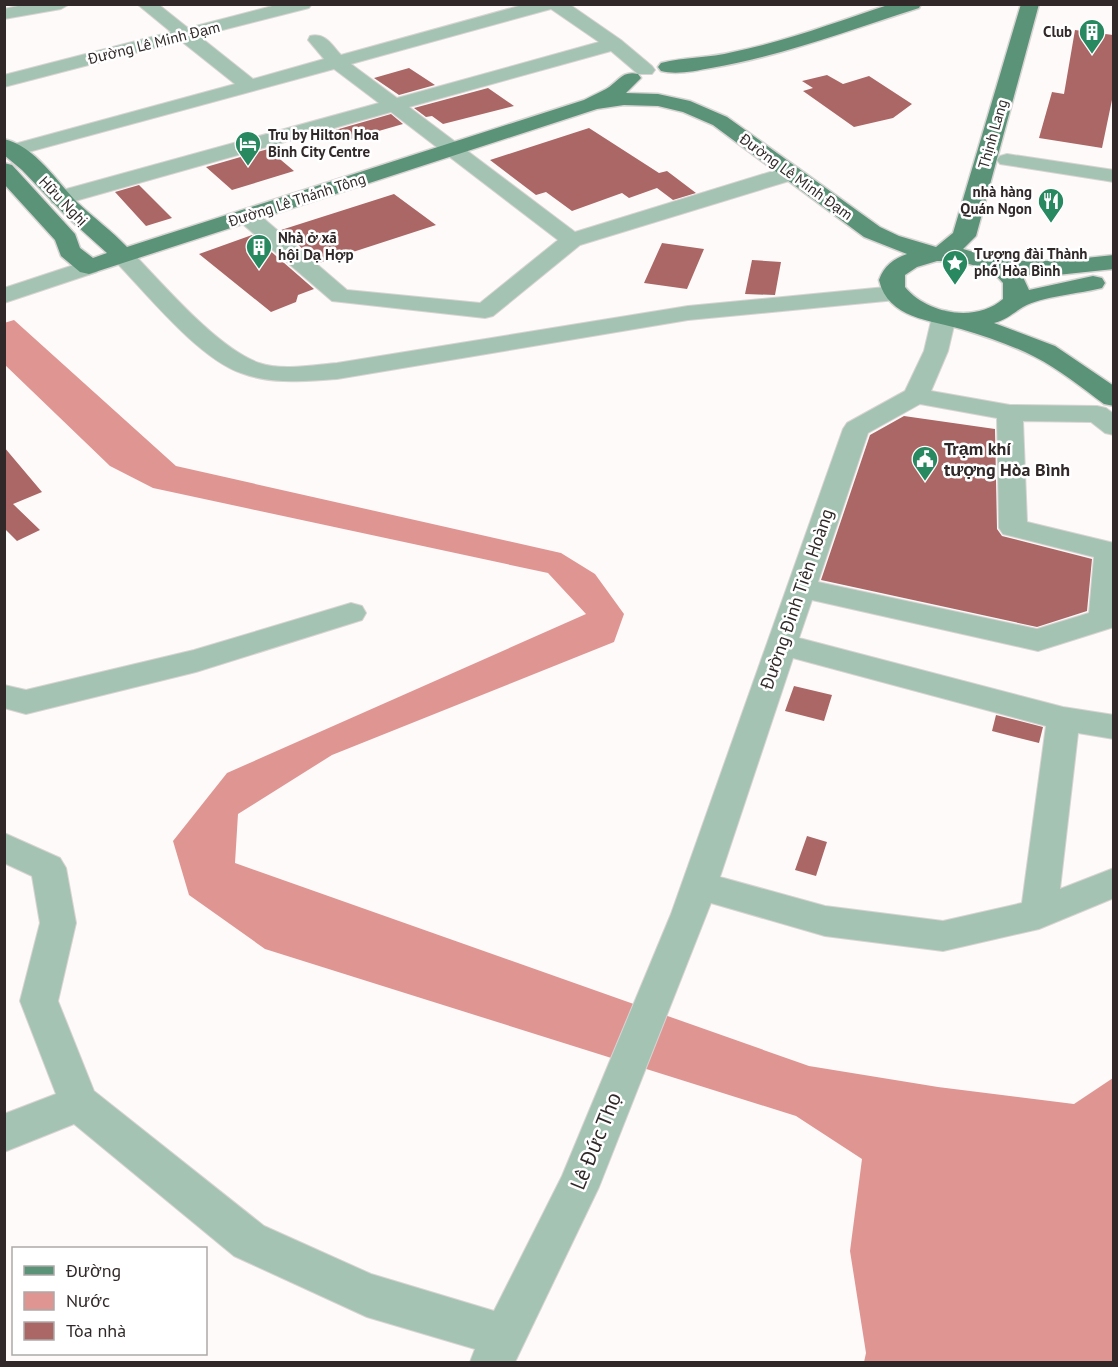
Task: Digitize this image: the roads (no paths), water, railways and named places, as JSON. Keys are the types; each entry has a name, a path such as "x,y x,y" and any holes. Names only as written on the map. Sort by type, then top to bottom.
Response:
{"main road":[{"name":"Thịnh Lang","path":"937,254 954,247 964,236 1030,4"},
{"name":"Thịnh Lang","path":"1001,183 1048,4"},
{"path":"720,121 690,108 647,97 631,89 629,83 638,74 740,59 907,5"},
{"path":"658,100 683,99 704,86 714,73 740,59"},
{"path":"668,68 690,72 704,86 705,102 720,121"},
{"name":"Đường Lê Thánh Tông","path":"89,267 591,104 614,93 638,74"},
{"name":"Đường Lê Thánh Tông","path":"591,104 624,99 658,100"},
{"name":"Đường Lê Minh Đạm","path":"720,121 872,232 891,241 937,254"},
{"name":"Hữu Nghị","path":"8,155 60,198 123,256"},
{"name":"Hữu Nghị","path":"8,155 67,239 69,251 89,267"},
{"name":"Đường Lê Minh Đạm","path":"872,232 886,254 894,285"},
{"path":"1113,262 1057,268 992,257 937,254 905,262 897,269 894,285 915,308 1007,335 1046,352 1113,398"},
{"path":"992,257 1015,285 1017,294 1012,304"},
{"path":"948,318 987,317 1001,313 1012,304 1065,287 1113,281"},
{"path":"1012,304 1025,329 1046,352"}],"street":[{"path":"4,14 61,4"},
{"path":"146,4 249,85"},
{"name":"Đường Lê Minh Đạm","path":"4,81 289,6"},
{"path":"8,155 249,85 561,6 614,44 638,74"},
{"path":"317,40 337,62 572,240"},
{"path":"60,198 614,44"},
{"path":"1007,160 1113,176"},
{"path":"246,216 340,296 485,311 572,240 791,173"},
{"path":"123,256 209,340 231,358 248,368 273,372 303,373 337,370 688,313 894,285"},
{"name":"Đường Lê Thánh Tông","path":"4,296 89,267"},
{"path":"948,318 916,396 1010,413 1097,414 1113,427"},
{"name":"Đường Đinh Tiên Hoàng","path":"694,899 856,429 916,396"},
{"path":"801,588 1038,640 1104,619 1109,551 1013,528 1010,413"},
{"path":"5,696 27,702 195,661 351,613"},
{"path":"781,644 1063,719 1113,727"},
{"path":"1039,914 1063,719"},
{"path":"4,847 48,868 58,923 39,1001 79,1103 249,1241 367,1295 498,1349"},
{"path":"694,899 825,921 943,936 1039,914 1113,882"},
{"name":"Lê Đức Thọ","path":"498,1349 578,1187 694,899"},
{"path":"4,1133 79,1103"}],"water":[{"path":"14,320 176,466 561,553 595,574 624,614 614,642 332,755 238,814 235,863 809,1066 938,1087 1074,1104 1113,1078 1113,1362 864,1362 866,1353 850,1251 862,1159 796,1116 265,949 189,895 173,841 227,773 586,614 548,573 153,488 110,466 5,365 4,323"}],"place":[{"name":"Club","path":"1092,55"},
{"name":"Tru by Hilton Hoa Binh City Centre","path":"248,167"},
{"name":"nhà hàng Quán Ngon","path":"1051,224"},
{"name":"Nhà ở xã hội Dạ Hợp","path":"259,270"},
{"name":"Tượng đài Thành phố Hòa Bình","path":"955,286"},
{"name":"Trạm khí tượng Hòa Bình","path":"925,482"}]}
